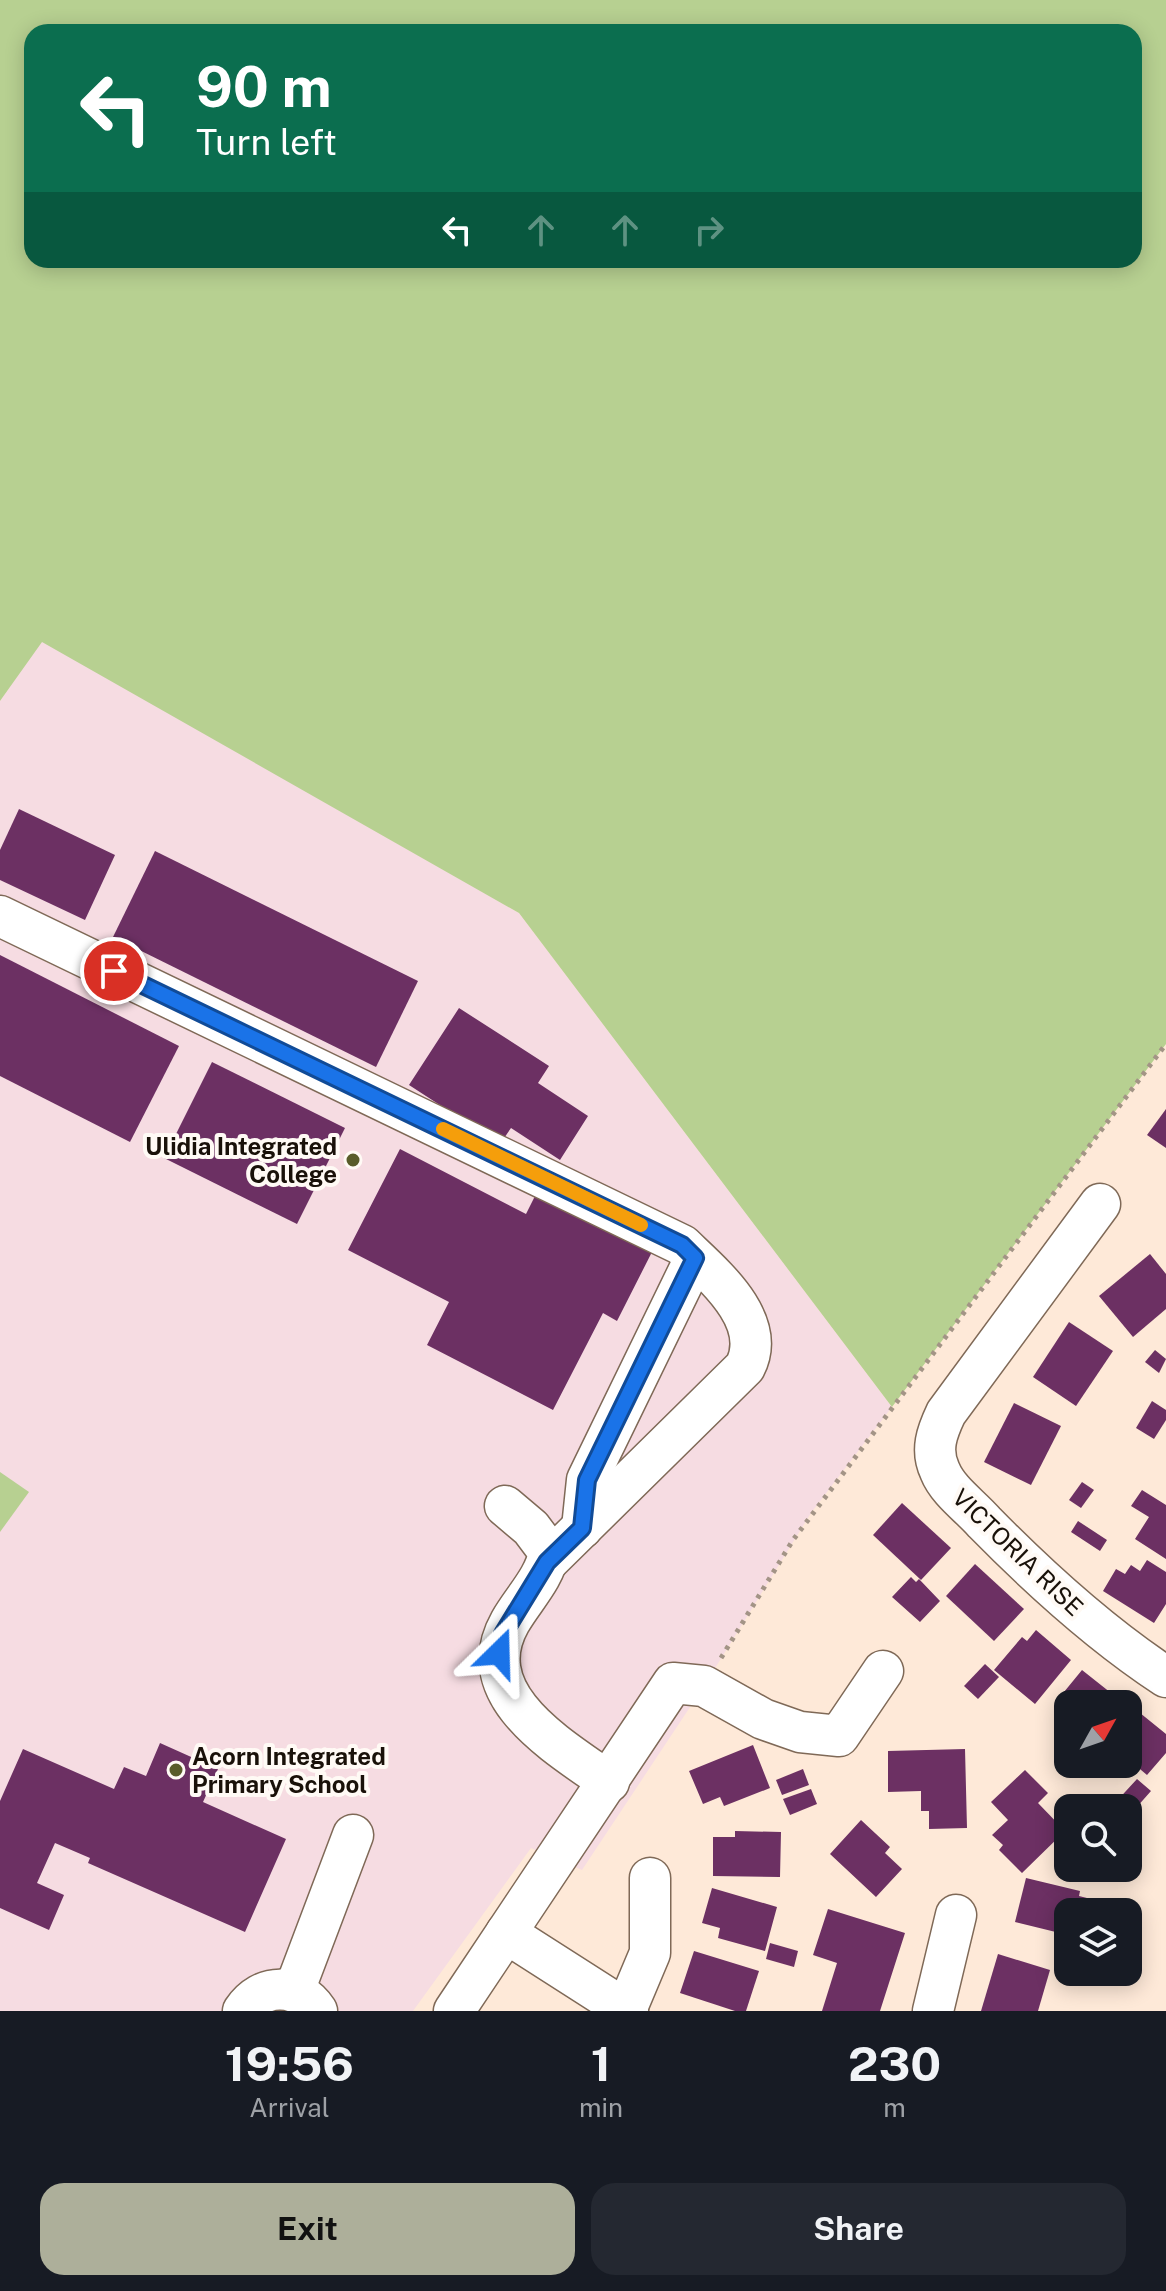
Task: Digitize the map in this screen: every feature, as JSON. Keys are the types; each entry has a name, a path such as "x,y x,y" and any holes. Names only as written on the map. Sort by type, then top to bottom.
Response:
{"street":[{"path":"0,916 682,1245 728,1293 747,1322 752,1342 749,1358 738,1375 547,1562 503,1634 499,1669 506,1689 522,1714 542,1734 609,1782"},
{"name":"VICTORIA RISE","path":"1100,1204 946,1413 936,1432 934,1454 949,1486 1024,1563 1077,1611 1166,1677"},
{"path":"582,1528 587,1480 695,1258"},
{"path":"505,1506 544,1542 549,1552 547,1562"},
{"path":"454,2011 673,1683 704,1686 775,1724 800,1732 839,1736 883,1671"},
{"path":"243,2011 261,1993 271,1990 306,2001 353,1835"},
{"path":"506,1933 627,2011 650,1953 650,1878"},
{"path":"933,2011 956,1915"}],"path":[{"path":"704,1686 793,1540 1166,1044"}],"shaded area":[{"name":"Ulidia Integrated College","path":"42,641 519,913 892,1407 811,1513 704,1686 582,1870 531,1848 413,2011 0,2011 0,701"}],"green space":[{"path":"0,0 1166,0 1166,1044 892,1407 519,913 42,642 0,701"},
{"path":"0,1472 29,1492 0,1532"}],"building":[{"path":"19,809 115,855 85,920 0,880 0,850"},
{"path":"155,851 418,981 376,1067 113,937"},
{"path":"0,955 179,1046 130,1142 0,1076"},
{"path":"459,1008 549,1066 538,1083 588,1116 560,1160 511,1128 500,1144 409,1085"},
{"path":"212,1062 345,1128 297,1224 164,1158"},
{"path":"1166,1109 1166,1148 1147,1135"},
{"path":"400,1149 526,1214 539,1188 654,1248 617,1321 603,1313 553,1410 427,1345 449,1302 348,1250"},
{"path":"1150,1254 1166,1274 1166,1309 1133,1337 1099,1296"},
{"path":"1069,1322 1113,1351 1076,1406 1033,1377"},
{"path":"1155,1350 1166,1359 1159,1373 1145,1362"},
{"path":"1152,1401 1166,1410 1166,1420 1154,1439 1136,1428"},
{"path":"1014,1403 1061,1426 1031,1485 984,1462"},
{"path":"1082,1482 1094,1490 1081,1508 1069,1500"},
{"path":"1142,1490 1166,1505 1166,1559 1135,1539 1149,1517 1131,1506"},
{"path":"902,1503 951,1548 921,1580 873,1535"},
{"path":"1078,1521 1107,1540 1100,1551 1071,1532"},
{"path":"1147,1560 1166,1572 1166,1604 1154,1623 1103,1591 1116,1569 1125,1574 1131,1565 1140,1571"},
{"path":"975,1564 1024,1609 994,1641 946,1596"},
{"path":"911,1577 916,1582 919,1579 940,1601 920,1622 892,1597"},
{"path":"1036,1630 1071,1660 1035,1704 994,1670 1022,1637 1027,1641"},
{"path":"985,1664 999,1677 978,1699 964,1686"},
{"path":"1082,1670 1107,1690 1066,1690"},
{"path":"1142,1715 1166,1734 1166,1753 1147,1775 1142,1771"},
{"path":"160,1743 218,1769 203,1802 286,1839 245,1932 88,1863 90,1858 55,1843 37,1883 64,1895 49,1930 0,1908 0,1801 23,1749 114,1789 124,1767 146,1776"},
{"path":"753,1745 770,1788 724,1806 720,1797 703,1804 689,1771"},
{"path":"965,1749 967,1828 929,1829 929,1811 921,1811 921,1791 888,1792 888,1751"},
{"path":"803,1769 809,1785 782,1795 776,1780"},
{"path":"1025,1770 1048,1793 1038,1803 1054,1820 1054,1842 1022,1873 999,1850 1003,1845 992,1835 1008,1820 991,1802"},
{"path":"1137,1779 1151,1791 1142,1801 1142,1794 1123,1794"},
{"path":"811,1789 817,1804 790,1815 783,1799"},
{"path":"861,1820 890,1847 885,1853 902,1869 876,1897 830,1854"},
{"path":"735,1831 781,1832 780,1877 713,1876 713,1837 735,1837"},
{"path":"1026,1878 1080,1891 1079,1896 1087,1898 1054,1898 1054,1932 1015,1922"},
{"path":"712,1888 777,1907 765,1951 718,1938 720,1928 702,1923"},
{"path":"828,1909 905,1933 880,2011 822,2011 837,1963 813,1955"},
{"path":"770,1943 798,1951 794,1967 766,1959"},
{"path":"694,1951 759,1971 746,2011 735,2011 680,1993"},
{"path":"998,1954 1050,1970 1038,2011 981,2011"}],"slow traffic":[{"path":"443,1129 641,1225"}],"place":[{"name":"Ulidia Integrated College","path":"353,1160"},
{"name":"Acorn Integrated Primary School","path":"176,1770"}],"route":[{"path":"114,971 682,1245 695,1258 587,1480 582,1528 547,1562 503,1634 499,1653"}]}
